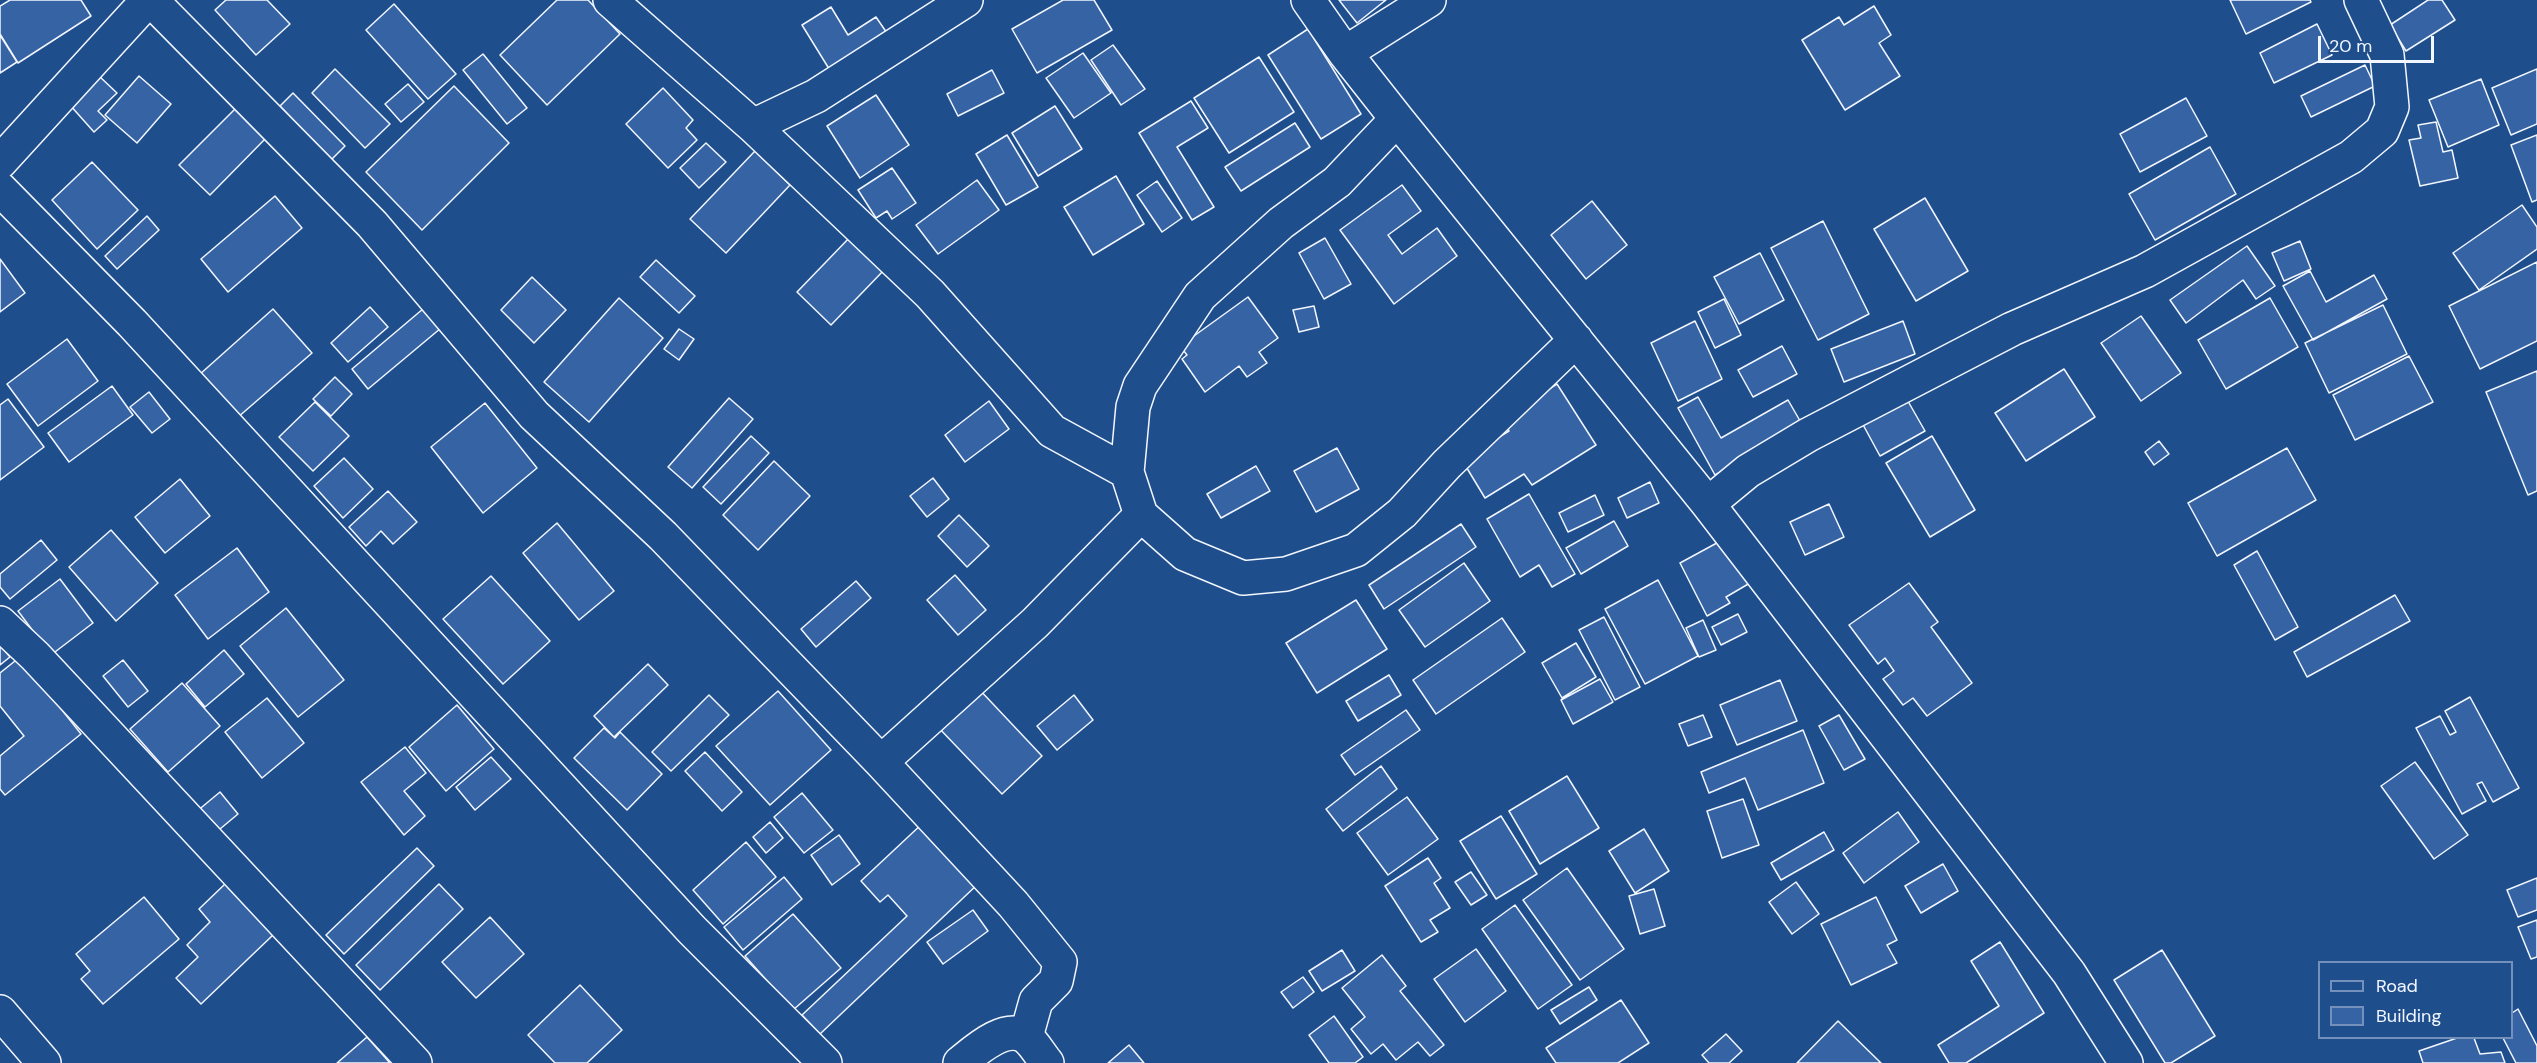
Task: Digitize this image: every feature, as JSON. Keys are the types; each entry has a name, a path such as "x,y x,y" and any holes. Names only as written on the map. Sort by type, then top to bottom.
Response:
{"street":[{"path":"0,162 149,0 372,224 534,415 663,536 881,762 1013,904 1060,962 1056,981 1036,1001 1026,1037"},
{"path":"610,0 753,126 930,294 1052,431 1127,472"},
{"path":"753,126 816,96 966,0"},
{"path":"1308,0 1397,119 1708,504 2069,973 2126,1063"},
{"path":"1345,52 1430,0"},
{"path":"1708,504 1748,471 1808,435 2012,329 2145,271 2351,157 2382,131 2392,107 2387,55 2361,0"},
{"path":"1397,119 1336,182 1281,223 1200,296 1140,386 1133,407 1127,472 1141,514 1185,554 1243,578 1286,574 1356,550 1402,513 1447,464 1576,340"},
{"path":"0,189 132,323 692,930 825,1063"},
{"path":"881,762 1035,623 1141,514"},
{"path":"0,623 35,656 415,1063"},
{"path":"0,1012 44,1063"},
{"path":"960,1063 984,1044 1001,1036 1026,1037 1047,1063"}],"building":[{"path":"10,0 81,0 91,16 18,63 0,34 0,6"},
{"path":"226,0 267,0 290,24 256,55 215,10"},
{"path":"557,0 588,0 620,34 547,105 500,55"},
{"path":"1063,0 1094,0 1112,30 1037,73 1012,29"},
{"path":"1339,0 1386,0 1357,23"},
{"path":"2230,0 2310,0 2311,2 2246,34"},
{"path":"2428,0 2442,0 2455,20 2406,51 2390,25"},
{"path":"394,4 456,74 428,99 366,30"},
{"path":"1874,6 1891,35 1879,43 1900,76 1845,110 1802,40 1839,17 1844,25"},
{"path":"831,7 848,35 876,17 889,36 831,72 802,25"},
{"path":"2317,24 2332,55 2274,83 2260,53"},
{"path":"1308,29 1361,114 1321,139 1268,55"},
{"path":"0,35 17,62 0,73"},
{"path":"1113,45 1145,89 1121,105 1091,60"},
{"path":"1083,53 1111,93 1074,118 1046,78"},
{"path":"483,54 527,108 507,124 463,70"},
{"path":"1259,57 1294,112 1229,153 1194,98"},
{"path":"2365,65 2375,86 2311,117 2301,96"},
{"path":"335,69 390,124 365,148 312,93"},
{"path":"2537,69 2537,124 2511,135 2492,88"},
{"path":"992,70 1004,93 958,116 947,94"},
{"path":"99,76 117,93 98,111 107,120 94,132 69,104"},
{"path":"139,76 171,104 137,143 105,115"},
{"path":"2481,79 2499,125 2448,147 2429,100"},
{"path":"408,84 424,102 401,122 385,104"},
{"path":"454,86 509,143 422,230 366,172"},
{"path":"663,88 693,120 686,128 697,140 668,168 626,124"},
{"path":"293,93 345,146 331,160 280,106"},
{"path":"876,95 909,145 860,178 827,126"},
{"path":"2186,98 2207,136 2140,172 2120,134"},
{"path":"1191,101 1208,128 1177,147 1214,207 1192,220 1139,133"},
{"path":"1055,106 1082,149 1038,176 1012,133"},
{"path":"236,108 266,138 210,195 179,165"},
{"path":"2436,122 2443,152 2452,150 2458,178 2420,186 2409,140 2421,138 2418,125"},
{"path":"1295,123 1310,147 1241,191 1225,167"},
{"path":"1007,135 1038,187 1006,205 976,154"},
{"path":"2537,135 2537,200 2532,202 2511,145"},
{"path":"706,143 726,162 699,188 680,168"},
{"path":"2210,147 2236,194 2155,240 2129,194"},
{"path":"755,151 790,185 726,253 690,219"},
{"path":"92,162 138,210 97,249 52,200"},
{"path":"892,168 916,203 892,219 887,211 876,218 858,190"},
{"path":"1116,176 1144,224 1093,255 1064,207"},
{"path":"977,180 999,210 938,254 916,225"},
{"path":"1157,181 1182,218 1162,232 1137,195"},
{"path":"1402,185 1421,211 1388,235 1402,254 1437,228 1457,256 1394,304 1340,230"},
{"path":"275,196 302,228 228,292 201,259"},
{"path":"1925,198 1968,271 1916,301 1874,229"},
{"path":"1592,201 1627,245 1586,279 1551,235"},
{"path":"2522,205 2537,227 2537,249 2479,290 2453,253"},
{"path":"147,216 159,230 117,269 105,256"},
{"path":"1823,221 1869,314 1818,340 1771,248"},
{"path":"852,235 886,268 831,325 797,292"},
{"path":"1325,238 1351,284 1324,299 1299,253"},
{"path":"2300,241 2311,269 2284,281 2272,253"},
{"path":"2247,246 2275,286 2256,299 2243,280 2186,323 2170,300"},
{"path":"1760,253 1784,300 1739,324 1714,277"},
{"path":"0,259 25,293 0,312"},
{"path":"656,260 695,296 679,313 640,277"},
{"path":"2537,262 2537,341 2480,369 2449,306"},
{"path":"2310,271 2326,302 2374,275 2387,299 2313,340 2283,286"},
{"path":"532,277 566,310 534,343 501,310"},
{"path":"1248,297 1278,338 1259,352 1267,363 1247,377 1239,366 1205,392 1182,359 1187,355 1180,346"},
{"path":"619,298 663,338 589,422 544,382"},
{"path":"2270,298 2298,347 2226,389 2198,340"},
{"path":"1724,299 1741,335 1715,348 1698,312"},
{"path":"430,303 447,323 368,389 352,369"},
{"path":"2383,305 2407,354 2329,393 2305,343"},
{"path":"1314,306 1319,327 1299,332 1293,310"},
{"path":"370,307 388,327 348,362 331,343"},
{"path":"273,309 312,353 237,418 199,375"},
{"path":"2141,316 2181,373 2141,401 2101,343"},
{"path":"1695,321 1722,379 1678,401 1651,343"},
{"path":"1903,321 1915,354 1844,382 1831,349"},
{"path":"679,329 694,339 679,360 664,349"},
{"path":"67,339 98,381 38,426 7,384"},
{"path":"1782,346 1797,374 1753,397 1738,370"},
{"path":"2409,356 2433,402 2355,440 2333,395"},
{"path":"2064,369 2095,417 2026,461 1995,413"},
{"path":"2537,371 2537,491 2528,495 2486,392"},
{"path":"335,377 352,394 331,416 313,399"},
{"path":"1557,384 1596,445 1532,485 1524,474 1485,498 1462,460 1509,431 1501,419"},
{"path":"112,386 133,415 69,462 48,433"},
{"path":"149,392 170,419 152,433 130,407"},
{"path":"1905,396 1925,431 1880,456 1861,421"},
{"path":"1698,397 1721,438 1788,400 1803,426 1715,475 1678,408"},
{"path":"729,398 753,419 692,488 668,467"},
{"path":"8,399 44,447 0,480 0,405"},
{"path":"989,401 1009,429 965,462 945,435"},
{"path":"315,402 349,436 313,471 279,437"},
{"path":"485,403 537,468 483,513 431,447"},
{"path":"751,436 769,453 721,504 703,487"},
{"path":"1932,436 1975,510 1930,537 1886,463"},
{"path":"2159,441 2169,454 2154,465 2145,452"},
{"path":"1337,448 1359,489 1316,512 1294,471"},
{"path":"2287,448 2316,500 2217,556 2188,503"},
{"path":"344,458 373,489 343,518 314,486"},
{"path":"774,461 810,496 758,550 723,515"},
{"path":"1256,466 1270,491 1221,518 1207,494"},
{"path":"933,478 949,499 927,517 910,496"},
{"path":"180,479 210,516 165,553 135,517"},
{"path":"1650,482 1659,503 1627,518 1618,498"},
{"path":"388,491 417,522 393,544 381,531 366,546 349,527"},
{"path":"1529,494 1575,574 1552,587 1539,565 1520,577 1487,519"},
{"path":"1595,495 1604,515 1568,532 1559,513"},
{"path":"1829,504 1844,537 1805,555 1790,522"},
{"path":"959,515 989,546 967,567 938,536"},
{"path":"1614,521 1628,546 1581,574 1566,548"},
{"path":"557,523 614,591 579,620 523,553"},
{"path":"1461,524 1476,547 1384,609 1369,585"},
{"path":"111,530 158,583 116,621 69,567"},
{"path":"1726,538 1750,583 1726,597 1730,603 1707,616 1680,563"},
{"path":"41,540 57,560 10,599 0,587 0,574"},
{"path":"237,548 269,592 208,639 175,595"},
{"path":"2257,551 2298,627 2275,640 2234,565"},
{"path":"1464,563 1490,601 1425,647 1399,610"},
{"path":"955,575 986,610 958,635 927,600"},
{"path":"491,576 550,641 503,684 443,619"},
{"path":"60,579 93,623 51,655 18,611"},
{"path":"1658,580 1698,656 1645,684 1605,609"},
{"path":"856,581 871,598 816,647 801,629"},
{"path":"1909,583 1938,622 1931,627 1972,683 1927,716 1913,698 1903,705 1883,679 1894,671 1885,658 1878,664 1849,625"},
{"path":"2395,595 2410,621 2307,677 2294,652"},
{"path":"1356,600 1387,649 1317,693 1286,643"},
{"path":"286,608 344,680 298,717 240,646"},
{"path":"1738,614 1747,632 1721,645 1712,627"},
{"path":"1604,617 1640,687 1615,700 1579,630"},
{"path":"1502,618 1525,652 1436,714 1413,680"},
{"path":"1703,620 1716,650 1699,657 1686,628"},
{"path":"1576,643 1596,677 1562,698 1542,663"},
{"path":"0,645 10,657 0,665"},
{"path":"224,650 244,674 205,707 186,684"},
{"path":"20,657 81,734 5,795 0,789 0,756 24,736 0,706 0,673"},
{"path":"123,660 148,691 128,707 103,676"},
{"path":"648,664 668,685 614,737 594,716"},
{"path":"1389,675 1401,695 1358,721 1346,701"},
{"path":"1600,679 1613,702 1573,724 1561,700"},
{"path":"1780,680 1797,721 1737,745 1720,705"},
{"path":"182,683 220,726 168,772 130,729"},
{"path":"977,687 1042,756 1002,794 936,725"},
{"path":"778,691 831,750 770,805 716,746"},
{"path":"709,695 729,715 671,771 652,752"},
{"path":"1074,695 1093,720 1057,750 1037,726"},
{"path":"2470,697 2519,788 2493,802 2482,782 2477,784 2486,801 2462,814 2416,728 2440,716 2450,735 2456,732 2445,711"},
{"path":"267,698 304,743 262,778 225,732"},
{"path":"457,705 494,749 446,791 409,747"},
{"path":"1406,710 1420,730 1355,775 1341,755"},
{"path":"1703,715 1712,737 1688,746 1679,724"},
{"path":"1839,715 1865,759 1844,770 1819,726"},
{"path":"604,728 615,738 620,732 662,774 627,810 574,758"},
{"path":"1803,730 1824,783 1758,810 1745,778 1709,793 1701,772"},
{"path":"405,747 426,773 404,791 425,816 404,835 361,782"},
{"path":"705,752 742,792 722,811 685,771"},
{"path":"491,757 511,779 475,810 456,787"},
{"path":"2415,762 2468,835 2434,859 2381,786"},
{"path":"1381,766 1397,789 1343,831 1326,809"},
{"path":"1567,776 1599,828 1540,864 1509,811"},
{"path":"220,792 238,814 214,834 196,812"},
{"path":"802,793 833,830 804,853 774,817"},
{"path":"1407,797 1438,839 1388,875 1357,833"},
{"path":"1743,799 1759,845 1722,858 1707,811"},
{"path":"1898,812 1919,842 1864,883 1843,853"},
{"path":"1501,816 1537,874 1496,899 1460,841"},
{"path":"770,822 783,838 766,853 753,837"},
{"path":"924,822 980,882 820,1034 802,1015 907,916 888,895 880,902 861,881"},
{"path":"1644,829 1669,871 1635,893 1609,851"},
{"path":"1824,832 1834,850 1781,880 1771,863"},
{"path":"839,835 860,864 832,885 811,855"},
{"path":"746,842 776,877 723,924 693,890"},
{"path":"417,848 434,866 344,954 326,935"},
{"path":"1428,858 1441,878 1434,883 1450,908 1430,920 1438,932 1421,942 1385,886"},
{"path":"1943,864 1958,891 1921,913 1905,886"},
{"path":"1567,868 1624,949 1580,980 1523,900"},
{"path":"1471,872 1487,895 1471,905 1455,882"},
{"path":"784,877 802,899 743,950 724,927"},
{"path":"2537,878 2537,910 2518,917 2507,890"},
{"path":"1796,882 1819,914 1792,934 1769,902"},
{"path":"225,884 273,935 201,1004 176,978 198,957 187,945 210,922 199,909"},
{"path":"439,884 463,909 380,990 356,965"},
{"path":"1654,889 1665,926 1640,934 1629,896"},
{"path":"144,897 179,939 103,1004 81,979 90,971 76,954"},
{"path":"1876,897 1897,940 1887,945 1897,963 1851,985 1821,924"},
{"path":"1515,905 1572,985 1538,1009 1482,929"},
{"path":"973,910 988,931 943,964 927,942"},
{"path":"793,914 841,968 793,1010 745,956"},
{"path":"490,917 524,954 476,998 442,962"},
{"path":"2537,920 2537,957 2531,959 2518,927"},
{"path":"2000,942 2044,1013 1966,1063 1949,1063 1938,1045 1999,1006 1971,961"},
{"path":"1476,949 1506,991 1465,1022 1434,979"},
{"path":"1342,950 1355,971 1322,991 1309,971"},
{"path":"2162,950 2215,1036 2171,1063 2165,1063 2114,980"},
{"path":"1382,955 1406,986 1400,991 1444,1045 1430,1056 1418,1042 1396,1060 1383,1044 1371,1054 1351,1029 1365,1017 1342,988"},
{"path":"1303,977 1314,992 1293,1008 1281,992"},
{"path":"580,985 622,1030 587,1063 555,1063 528,1035"},
{"path":"1589,987 1597,1000 1560,1024 1551,1010"},
{"path":"1621,1000 1649,1043 1618,1063 1556,1063 1546,1048"},
{"path":"2518,1009 2537,1046 2537,1063 2516,1063 2504,1039 2513,1039 2513,1012"},
{"path":"1334,1016 1363,1057 1355,1063 1329,1063 1309,1035"},
{"path":"1838,1021 1881,1063 1797,1063"},
{"path":"1726,1034 1742,1051 1729,1063 1709,1063 1702,1055"},
{"path":"367,1037 390,1063 337,1063"},
{"path":"2454,1039 2474,1039 2480,1054 2501,1052 2505,1063 2423,1063 2419,1051"},
{"path":"1129,1045 1144,1063 1108,1063"}]}
